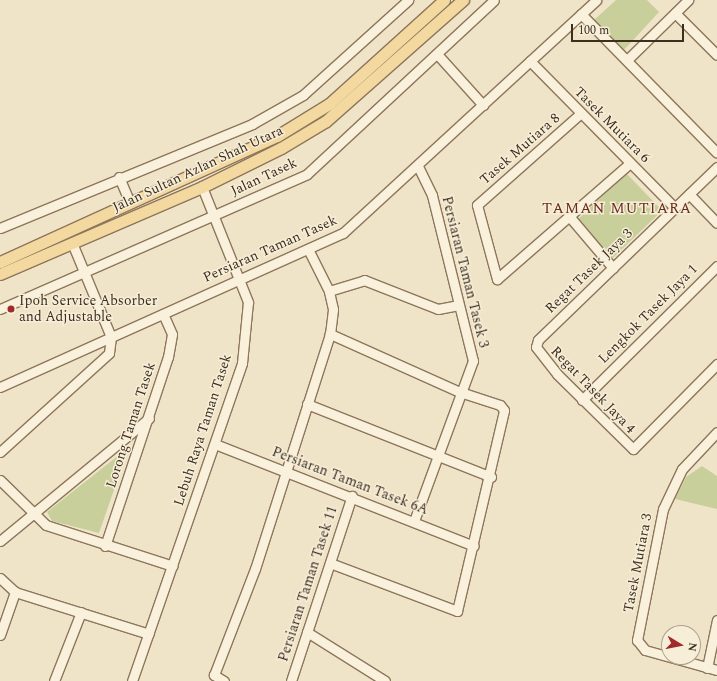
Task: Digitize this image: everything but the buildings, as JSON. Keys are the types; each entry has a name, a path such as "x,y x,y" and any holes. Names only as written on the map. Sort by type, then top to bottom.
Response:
{"main road":[{"name":"Jalan Sultan Azlan Shah Utara","path":"0,262 277,136 329,104 444,0"},
{"name":"Jalan Sultan Azlan Shah Utara","path":"0,274 202,187 281,148 326,121 463,0"}],"street":[{"path":"0,228 252,124 303,95 408,0"},
{"name":"Jalan Tasek","path":"0,309 215,216 307,174 494,0"},
{"name":"Persiaran Taman Tasek","path":"0,387 163,314 240,276 308,249 343,233 418,166 596,0"},
{"path":"627,60 688,0"},
{"path":"675,13 717,55"},
{"path":"581,14 717,153"},
{"path":"437,54 483,105"},
{"name":"Tasek Mutiara 6","path":"530,61 675,208"},
{"name":"Tasek Mutiara 8","path":"569,216 497,279 477,205 581,113"},
{"path":"613,268 569,216 630,163"},
{"name":"Persiaran Taman Tasek 3","path":"414,521 473,361 432,195 418,166"},
{"name":"Regat Tasek Jaya 3","path":"536,347 538,340 717,167"},
{"path":"119,178 130,203"},
{"name":"Lebuh Raya Taman Tasek","path":"132,681 242,363 248,306 240,276 202,187"},
{"path":"689,194 717,223"},
{"path":"0,452 105,358 111,337 72,243"},
{"path":"224,681 213,678 246,593 330,334 333,309 329,291 308,249"},
{"name":"Lengkok Tasek Jaya 1","path":"582,400 717,266"},
{"path":"329,291 364,280 438,309 459,305"},
{"name":"Lorong Taman Tasek","path":"105,546 149,418 172,342 163,314"},
{"path":"330,334 462,393 503,408 491,477 457,611 330,563"},
{"name":"Regat Tasek Jaya 4","path":"536,347 582,400 631,449 636,449 717,364"},
{"path":"307,404 438,458 491,477"},
{"path":"0,541 149,418"},
{"name":"Tasek Mutiara 3","path":"717,432 682,469 663,509 637,640 645,650 717,670"},
{"name":"Persiaran Taman Tasek 6A","path":"215,444 352,496 474,546"},
{"path":"0,480 32,514 46,525 105,546 173,566"},
{"name":"Persiaran Taman Tasek 11","path":"290,681 352,496"},
{"path":"0,578 16,592 149,634"},
{"path":"0,634 16,592"},
{"path":"54,681 81,612"},
{"path":"707,668 717,620"},
{"path":"307,632 386,681"}],"green space":[{"path":"616,0 647,0 659,12 624,50 594,20"},
{"path":"626,173 662,210 613,258 577,220"},
{"path":"129,447 99,533 52,521 47,512"},
{"path":"702,466 717,476 717,509 675,499 686,477"}],"place":[{"name":"Ipoh Service Absorber and Adjustable","path":"11,309"}],"district":[{"name":"TAMAN MUTIARA","path":"617,209"}]}
